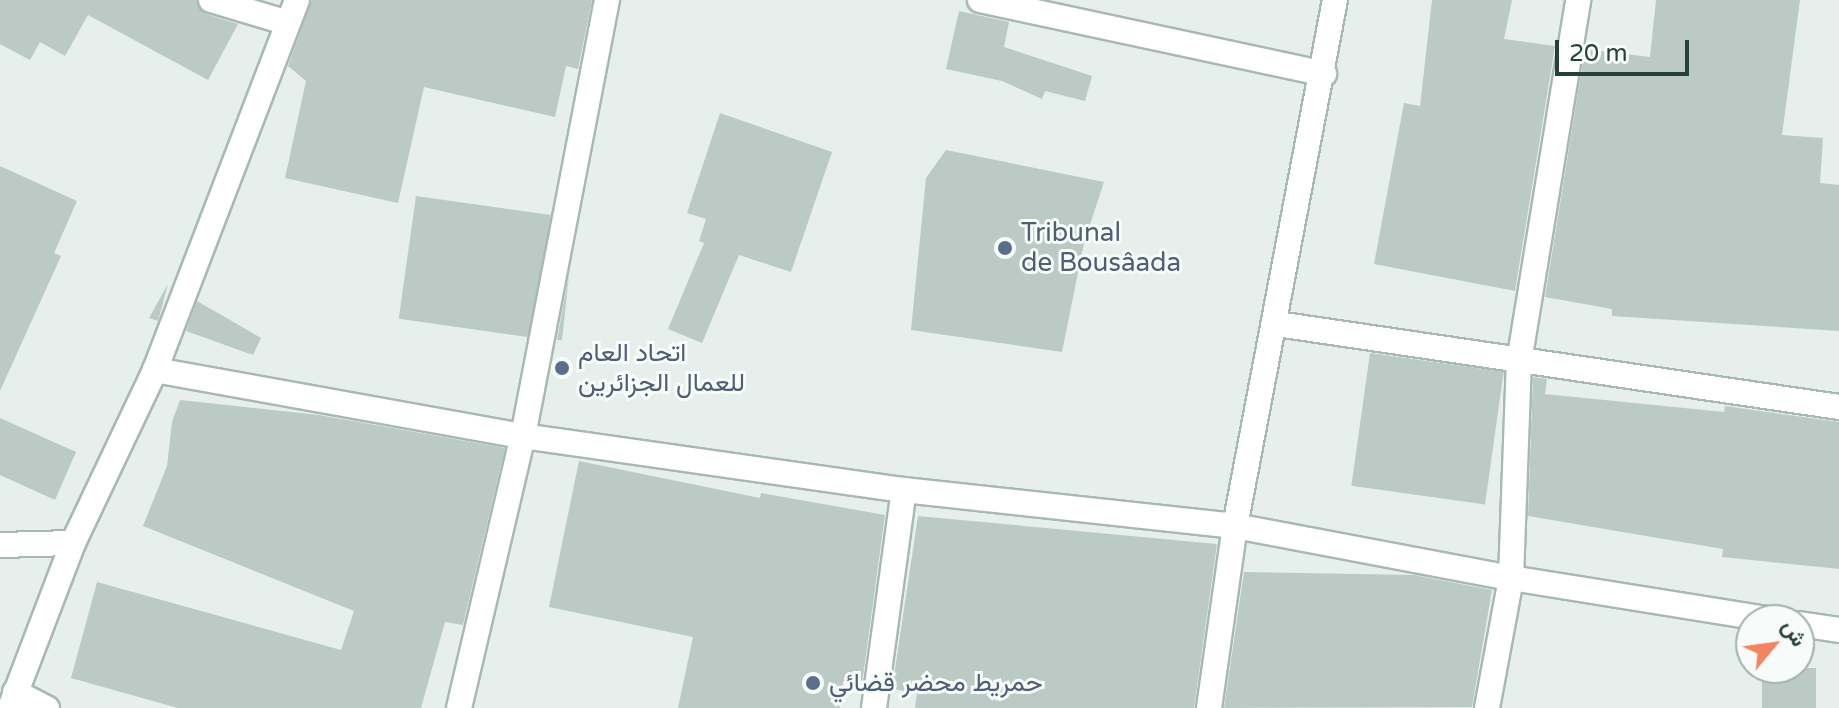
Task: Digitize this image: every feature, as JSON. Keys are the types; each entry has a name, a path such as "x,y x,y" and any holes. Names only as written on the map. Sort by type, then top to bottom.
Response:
{"street":[{"path":"211,0 288,23"},
{"path":"47,708 12,700 73,543 155,370 297,0"},
{"path":"459,708 523,436 607,0"},
{"path":"980,0 1324,74"},
{"path":"1209,708 1235,526 1277,324 1335,0"},
{"path":"1487,708 1511,578 1519,362 1578,0"},
{"path":"1277,324 1839,407"},
{"path":"155,370 523,436 904,490 1235,526 1511,578 1735,614"},
{"path":"874,708 904,490"},
{"path":"0,545 73,543"},
{"path":"1815,626 1839,630"}],"building":[{"path":"0,0 196,0 206,14 238,24 208,80 88,15 65,56 40,42 30,60 0,44"},
{"path":"312,0 592,0 578,69 566,66 555,117 424,87 398,203 285,178 306,81 288,66"},
{"path":"1432,0 1512,0 1504,39 1555,46 1515,291 1374,264 1404,103 1420,106"},
{"path":"1656,0 1800,0 1782,135 1823,138 1820,183 1839,185 1839,331 1612,316 1612,309 1545,297 1585,49 1650,57"},
{"path":"959,11 1009,22 1004,47 1092,76 1085,101 1045,91 1042,99 1002,81 946,69"},
{"path":"720,113 832,152 791,272 739,255 702,343 668,329 704,243 699,241 706,219 687,213"},
{"path":"946,150 1104,182 1084,243 1062,352 911,330 926,178"},
{"path":"0,166 77,201 54,253 61,256 0,391"},
{"path":"416,196 551,215 533,338 399,319"},
{"path":"569,275 562,340 557,340"},
{"path":"168,284 158,321 149,318"},
{"path":"197,301 261,338 253,355 186,331"},
{"path":"1370,353 1504,372 1485,504 1351,486"},
{"path":"1533,377 1547,379 1545,394 1724,412 1725,406 1839,422 1839,569 1722,557 1723,549 1528,516"},
{"path":"180,400 319,415 505,448 463,625 445,622 421,708 178,708 71,678 97,582 341,650 354,611 143,526 167,466 172,422"},
{"path":"0,418 76,452 55,500 0,475"},
{"path":"579,461 760,498 761,493 885,515 862,684 843,681 840,708 678,708 693,637 549,607"},
{"path":"918,516 1217,544 1194,708 915,708 917,693 892,689"},
{"path":"1244,572 1414,575 1492,590 1472,707 1224,708"},
{"path":"1816,668 1816,708 1762,708 1762,684 1815,684"}],"place":[{"name":"Tribunal de Bousâada","path":"1005,248"},
{"name":"اتحاد العام للعمال الجزائرين","path":"562,368"},
{"name":"حمريط محضر قضائي","path":"813,683"}]}
